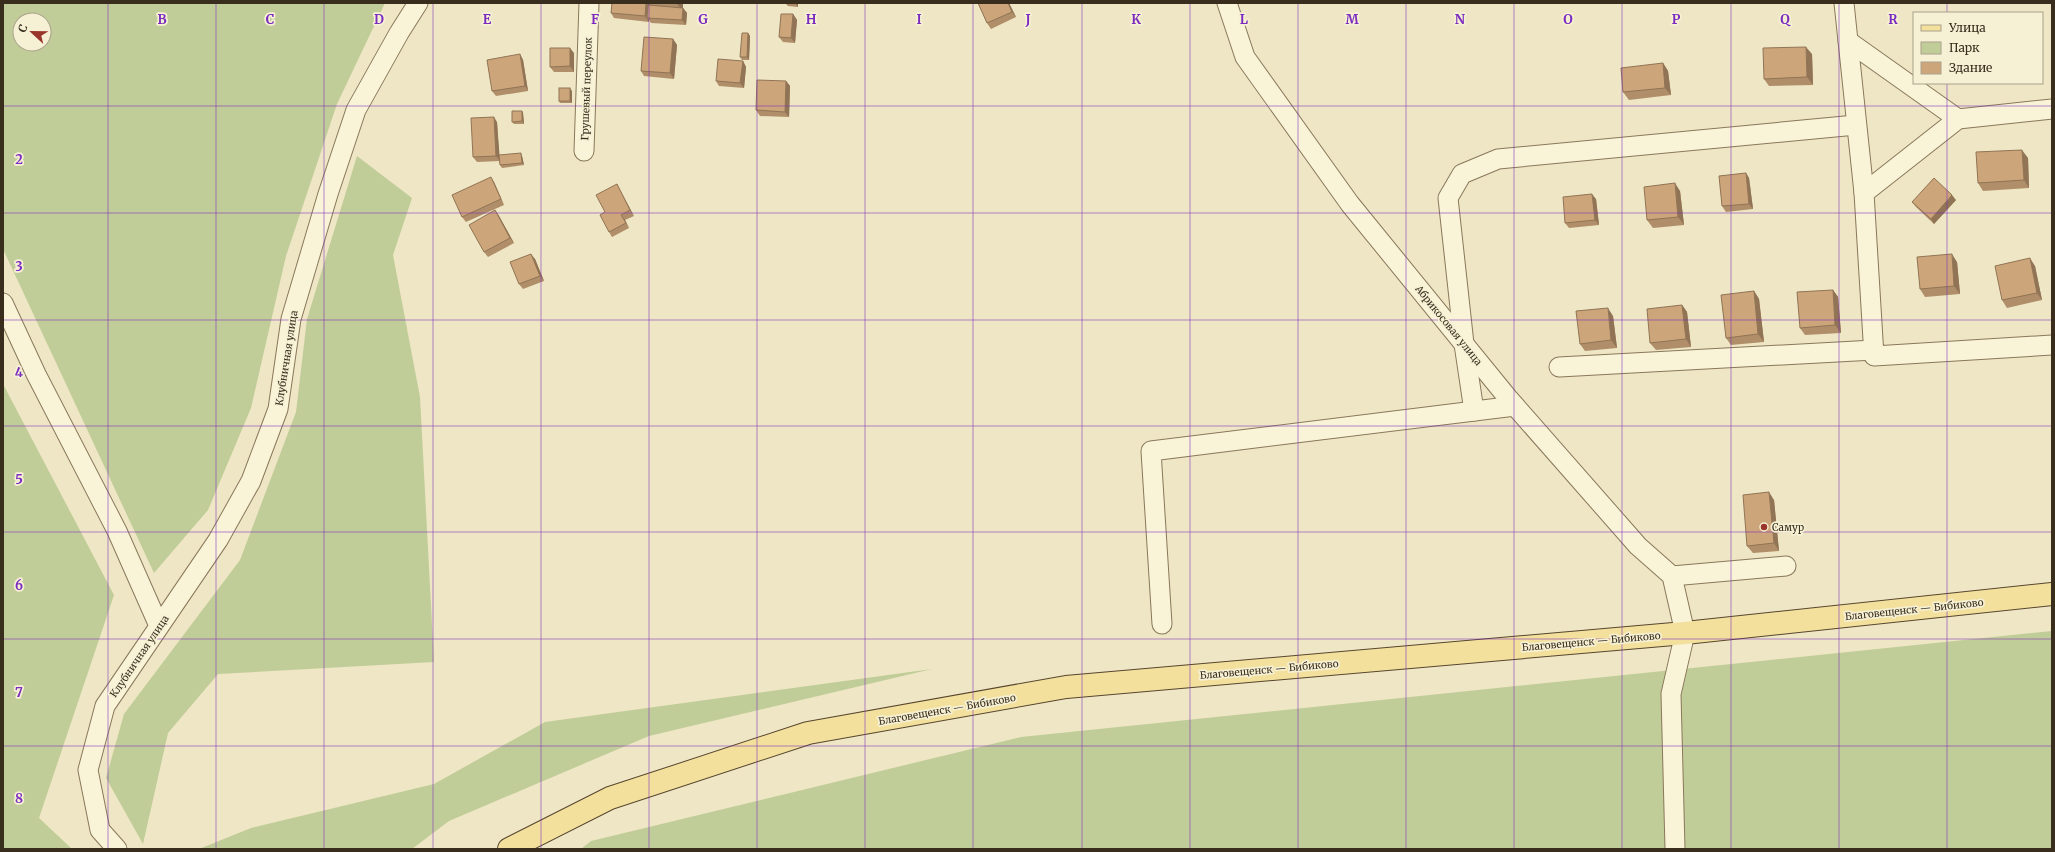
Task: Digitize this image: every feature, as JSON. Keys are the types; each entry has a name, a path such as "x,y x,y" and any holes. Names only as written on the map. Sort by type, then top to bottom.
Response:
{"main road":[{"name":"Благовещенск — Бибиково","path":"509,849 610,798 808,733 1066,687 1685,633 2052,594"}],"street":[{"name":"Клубничная улица","path":"117,849 100,830 88,770 105,706 218,540 252,480 278,409 291,319 328,194 356,110 399,33 418,3"},
{"name":"Грушевый переулок","path":"584,151 589,3"},
{"name":"Абрикосовая улица","path":"1226,3 1245,57 1350,204 1515,406 1638,546 1672,576"},
{"path":"1844,3 1864,193 1874,356 2052,345"},
{"path":"1848,41 1958,119"},
{"path":"1864,193 1958,119 2052,108"},
{"path":"1474,411 1464,344 1448,198 1462,174 1498,159 1856,125"},
{"path":"3,303 36,374 117,531 159,626"},
{"path":"1559,367 1874,350"},
{"path":"1162,624 1150,451 1515,406"},
{"path":"1675,849 1670,694 1685,633 1672,576 1786,566"}],"green space":[{"path":"3,3 385,3 337,104 286,256 251,408 208,510 154,573 3,249"},
{"path":"357,156 412,198 393,255 420,397 434,662 218,674 168,733 143,844 106,778 124,714 240,560 296,412 307,319"},
{"path":"3,384 114,595 39,818 72,849 3,849"},
{"path":"2052,631 2052,849 581,849 591,841 1021,737"},
{"path":"932,669 649,736 449,821 412,849 199,849 251,828 434,784 545,722"}],"building":[{"path":"612,3 646,3 645,16 611,13"},
{"path":"978,3 1008,3 1012,12 987,23"},
{"path":"648,5 683,8 682,20 647,18"},
{"path":"781,14 793,14 791,38 779,37"},
{"path":"742,33 748,33 747,57 740,57"},
{"path":"644,37 673,39 670,73 641,71"},
{"path":"1806,47 1807,77 1764,79 1763,48"},
{"path":"550,48 570,48 570,66 550,67"},
{"path":"520,54 525,86 492,91 487,60"},
{"path":"718,59 743,61 740,83 716,81"},
{"path":"1663,63 1665,88 1623,92 1621,68"},
{"path":"757,80 786,81 785,112 756,110"},
{"path":"559,88 570,88 570,101 559,101"},
{"path":"512,111 522,111 522,121 512,122"},
{"path":"494,117 496,156 473,157 471,118"},
{"path":"2022,150 2024,180 1978,183 1976,152"},
{"path":"521,153 522,163 500,165 499,155"},
{"path":"1746,173 1749,204 1722,206 1719,176"},
{"path":"491,177 501,199 462,217 452,195"},
{"path":"1934,178 1952,195 1931,219 1912,202"},
{"path":"1675,183 1678,217 1647,220 1644,187"},
{"path":"617,184 630,210 621,215 626,223 609,232 600,215 605,212 596,195"},
{"path":"1592,194 1595,220 1565,223 1563,197"},
{"path":"495,210 510,238 484,252 469,225"},
{"path":"531,254 540,276 519,284 510,262"},
{"path":"1952,254 1954,286 1920,289 1917,257"},
{"path":"2030,258 2037,293 2002,300 1995,266"},
{"path":"1833,290 1835,325 1800,328 1797,292"},
{"path":"1754,291 1758,334 1726,338 1721,295"},
{"path":"1682,305 1686,339 1650,343 1647,309"},
{"path":"1608,308 1611,340 1580,344 1576,311"},
{"name":"Самур","path":"1769,492 1774,543 1747,546 1743,495"}],"place":[{"name":"Самур","path":"1764,527"}]}
